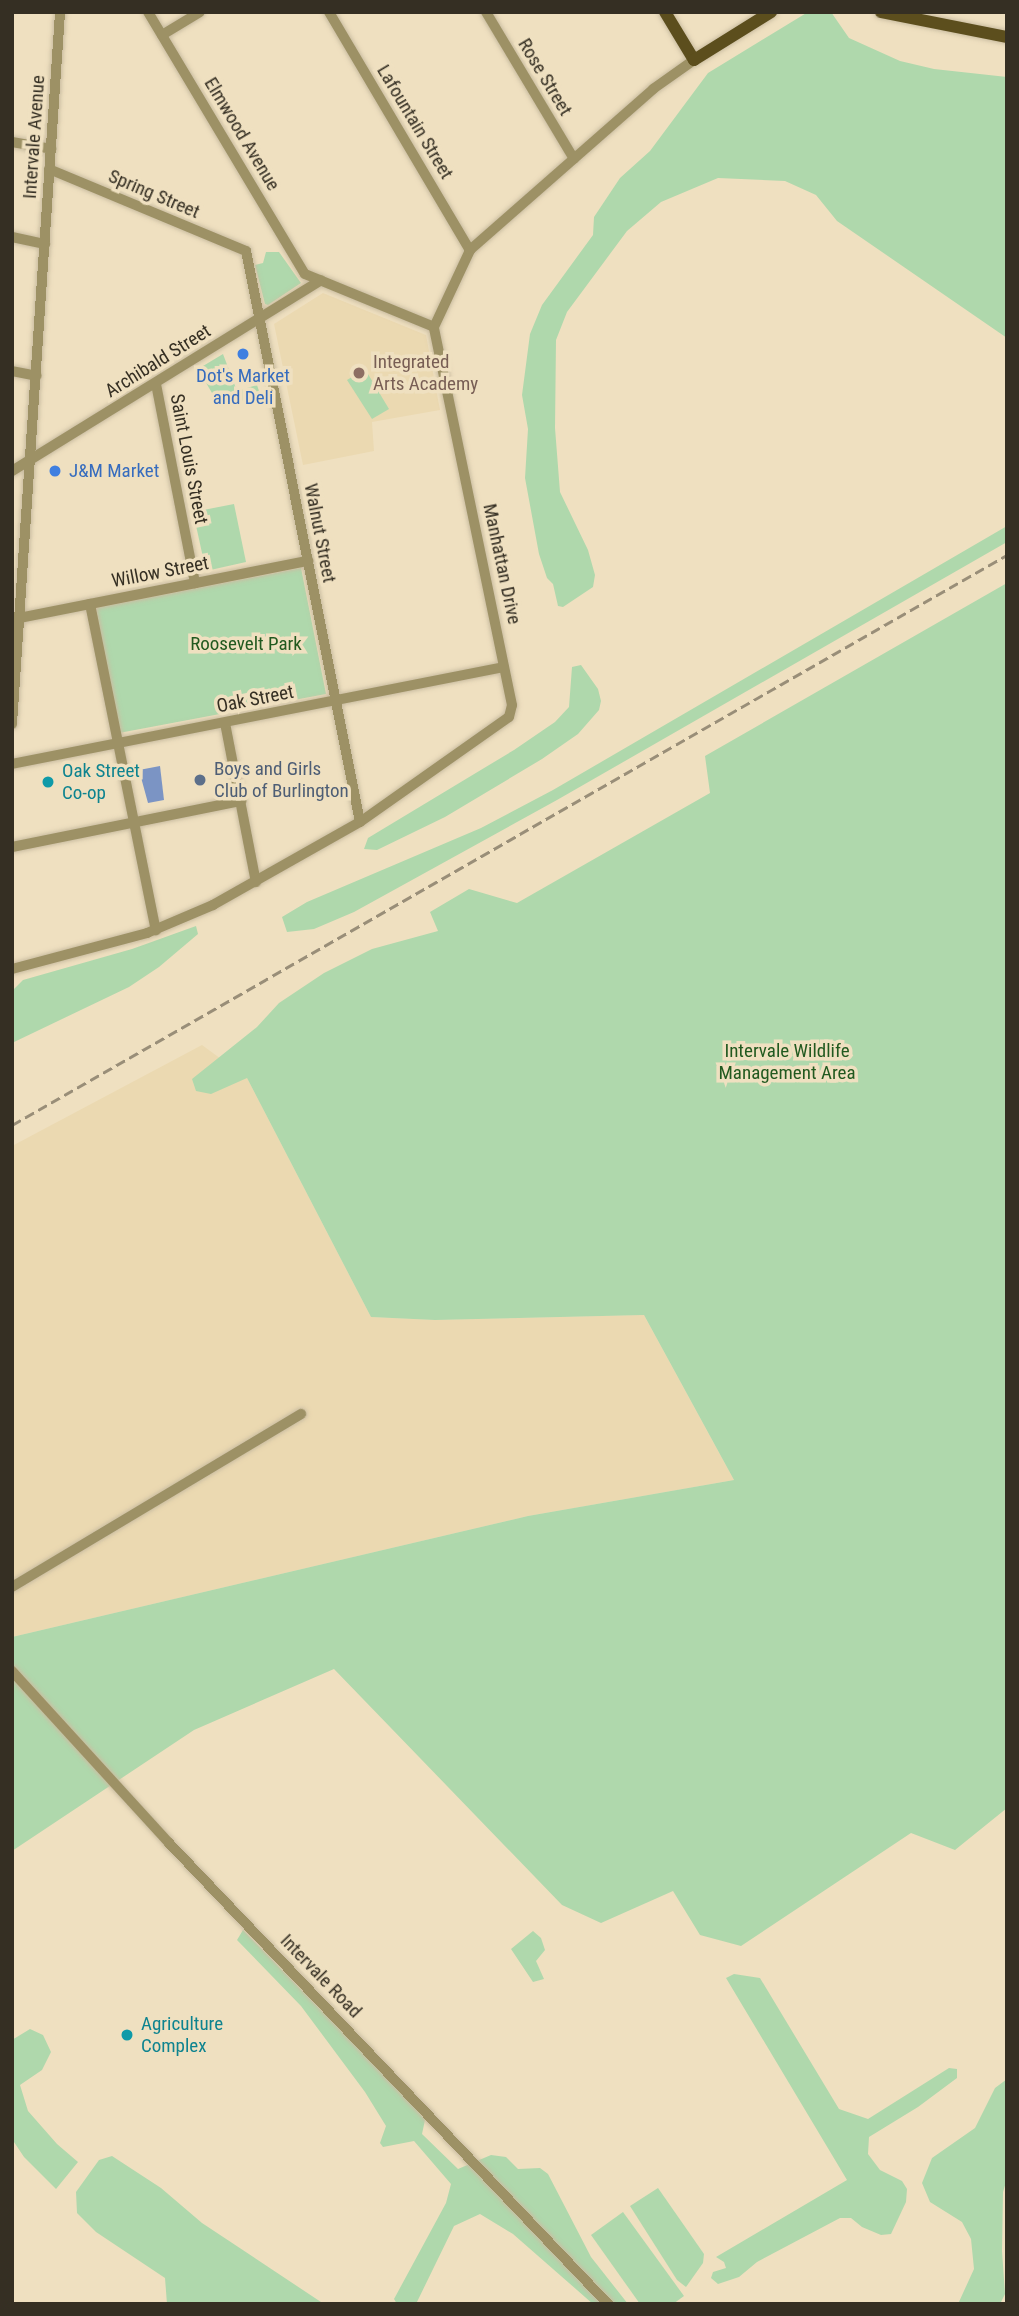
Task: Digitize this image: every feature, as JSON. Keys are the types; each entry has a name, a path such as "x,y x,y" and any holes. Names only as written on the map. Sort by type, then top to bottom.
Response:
{"main road":[{"path":"665,12 694,60 771,12"},
{"path":"881,12 1007,37"}],"street":[{"name":"Intervale Avenue","path":"12,724 32,459 60,12"},
{"name":"Elmwood Avenue","path":"148,12 305,274 321,280"},
{"path":"162,35 200,12"},
{"name":"Lafountain Street","path":"329,12 470,250"},
{"name":"Rose Street","path":"486,12 574,159"},
{"path":"321,280 434,327 470,250 653,89 694,60"},
{"path":"12,142 51,149"},
{"name":"Spring Street","path":"49,169 246,251"},
{"path":"12,237 45,244"},
{"name":"Walnut Street","path":"246,251 360,822"},
{"name":"Archibald Street","path":"12,471 321,280"},
{"name":"Manhattan Drive","path":"12,969 156,930 256,882 360,822 506,721 512,710 434,327"},
{"path":"12,371 37,376"},
{"name":"Saint Louis Street","path":"156,384 195,583"},
{"name":"Willow Street","path":"19,618 307,561"},
{"path":"90,604 156,930"},
{"name":"Oak Street","path":"12,764 504,667"},
{"path":"225,723 256,882"},
{"path":"12,847 241,801"},
{"path":"12,1587 301,1414"},
{"name":"Intervale Road","path":"12,1671 176,1851 608,2304"}],"shaded area":[{"name":"Integrated Arts Academy","path":"323,293 426,335 440,410 372,422 374,451 303,465 274,324"},
{"path":"202,1045 247,1078 371,1317 435,1320 644,1315 734,1480 528,1516 12,1637 12,1146"}],"green space":[{"path":"808,12 831,12 849,38 900,61 934,69 1007,77 1007,338 837,221 816,195 785,181 718,178 661,202 627,231 567,312 556,340 555,428 560,492 588,550 595,575 593,587 563,607 558,606 553,584 547,578 539,554 525,478 528,429 522,395 530,334 542,305 593,235 594,217 620,178 650,151 708,73"},
{"path":"266,252 279,252 301,283 268,305 265,304 255,265 263,263"},
{"path":"223,354 237,391 257,385 261,397 219,405 198,369"},
{"path":"365,369 389,409 372,419 347,380"},
{"path":"234,504 246,562 206,571 193,512"},
{"path":"1007,526 1007,542 557,800 354,912 314,929 287,932 282,917 307,902 481,828 553,790"},
{"name":"Roosevelt Park","path":"301,568 326,694 119,733 96,608"},
{"name":"Intervale Wildlife Management Area","path":"1007,583 1007,1808 955,1850 911,1833 741,1946 700,1935 673,1891 601,1923 562,1905 334,1669 194,1730 12,1851 12,1637 528,1516 734,1480 644,1315 435,1320 371,1317 247,1078 211,1094 196,1091 192,1079 257,1027 279,1003 324,973 372,949 438,931 430,912 469,889 517,903 710,793 705,756"},
{"path":"581,665 598,689 601,701 599,710 578,734 542,759 445,817 377,850 364,849 368,838 514,750 555,722 569,707 572,667"},
{"path":"196,926 198,934 159,967 129,987 12,1043 12,991 23,980 132,949"},
{"path":"243,1930 412,2104 425,2120 422,2134 458,2169 491,2155 506,2157 518,2169 540,2168 548,2174 591,2257 628,2304 593,2304 513,2234 480,2214 454,2226 416,2304 397,2304 394,2299 446,2203 451,2184 414,2141 383,2147 380,2143 386,2126 365,2092 301,2006 237,1940"},
{"path":"533,1931 541,1938 545,1950 536,1961 544,1979 533,1982 511,1949"},
{"path":"734,1974 760,1978 839,2109 868,2119 949,2068 957,2069 957,2078 918,2107 869,2137 868,2154 880,2170 902,2181 907,2189 906,2202 891,2234 881,2235 862,2227 851,2218 840,2218 757,2262 739,2277 718,2284 711,2278 713,2272 726,2268 724,2262 716,2257 847,2180 726,1978"},
{"path":"30,2029 43,2035 51,2052 42,2070 20,2085 28,2111 57,2144 78,2162 56,2189 24,2157 12,2139 12,2040"},
{"path":"1007,2079 1007,2179 1003,2192 1002,2251 1005,2294 1000,2304 958,2304 974,2269 971,2239 962,2222 930,2202 922,2183 932,2158 975,2128 995,2088"},
{"path":"112,2156 161,2188 202,2223 324,2304 167,2304 165,2278 96,2232 77,2213 76,2192 99,2160"},
{"path":"658,2188 704,2254 703,2263 686,2287 677,2280 630,2206"},
{"path":"623,2212 684,2296 673,2304 640,2304 591,2235"}],"water":[{"path":"160,766 164,800 148,803 139,770"}],"railway":[{"path":"12,1125 1007,555"}],"place":[{"name":"Dot's Market and Deli","path":"243,354"},
{"name":"Integrated Arts Academy","path":"359,373"},
{"name":"J&M Market","path":"55,471"},
{"name":"Boys and Girls Club of Burlington","path":"200,780"},
{"name":"Oak Street Co-op","path":"48,782"},
{"name":"Agriculture Complex","path":"127,2035"}]}
